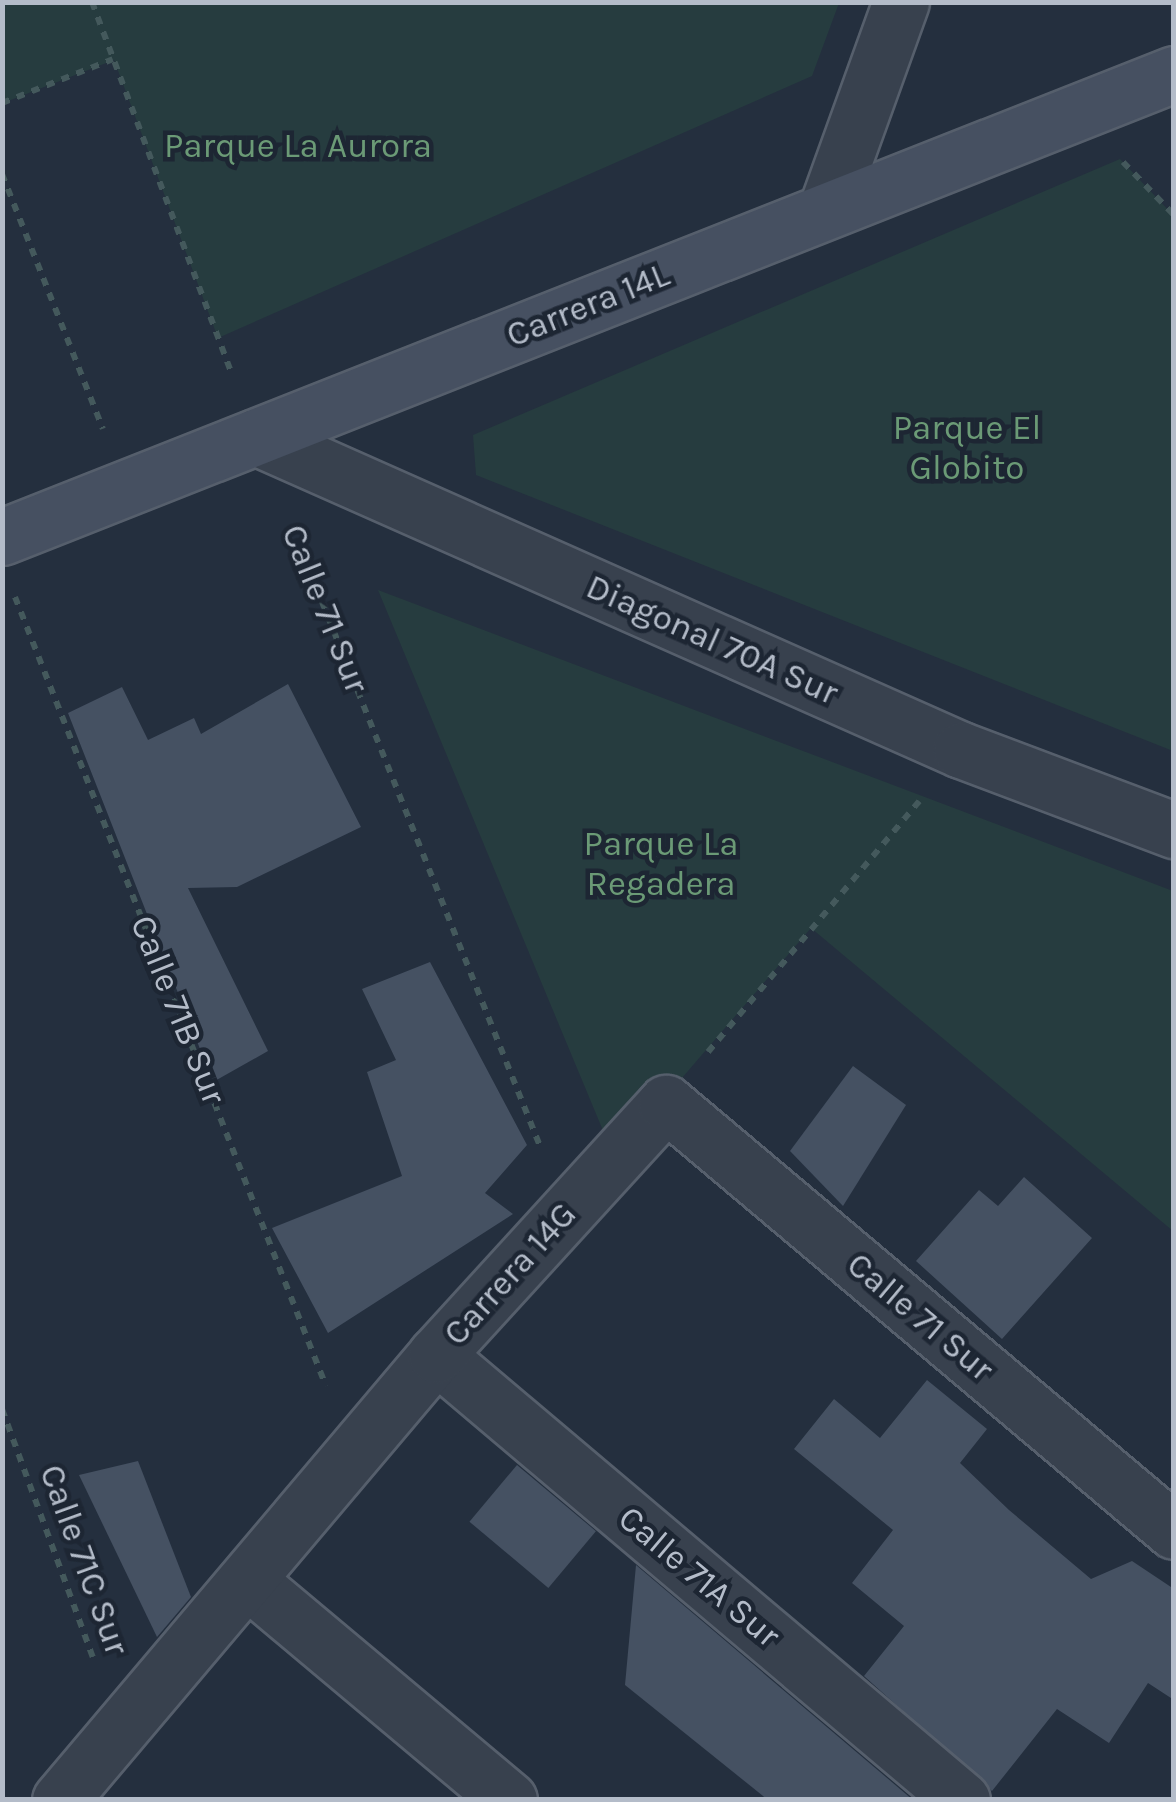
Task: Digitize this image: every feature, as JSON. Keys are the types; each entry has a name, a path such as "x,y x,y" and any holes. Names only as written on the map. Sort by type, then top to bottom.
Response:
{"street":[{"path":"826,210 900,2"},
{"name":"Carrera 14L","path":"6,560 126,488 1174,74"},
{"name":"Diagonal 70A Sur","path":"256,437 961,750 1174,830"},
{"name":"Carrera 14G","path":"60,1800 436,1355 666,1103"},
{"name":"Calle 71 Sur","path":"666,1103 1174,1531"},
{"name":"Calle 71A Sur","path":"436,1355 962,1800"},
{"path":"248,1580 509,1800"}],"path":[{"name":"Calle 71 Sur","path":"92,2 256,437 566,1212"},
{"path":"2,103 113,59"},
{"path":"2,174 126,488"},
{"name":"Calle 71B Sur","path":"6,560 354,1456"},
{"path":"666,1103 961,750"},
{"name":"Calle 71C Sur","path":"2,1409 120,1728"}],"green space":[{"name":"Parque La Aurora","path":"3,2 839,3 812,76 218,338 114,60 3,103"},
{"name":"Parque El Globito","path":"1120,159 1173,215 1173,751 476,475 473,435"},
{"name":"Parque La Regadera","path":"378,590 1173,891 1173,1231 811,928 614,1157"}],"building":[{"path":"288,684 361,827 237,887 188,888 268,1051 213,1082 68,713 122,687 148,740 194,718 201,734"},
{"path":"430,962 527,1145 485,1193 513,1214 328,1333 272,1228 402,1176 367,1072 396,1060 362,989"},
{"path":"853,1066 906,1105 843,1206 790,1151"},
{"path":"1024,1177 1092,1238 1002,1339 916,1261 979,1190 998,1206"},
{"path":"927,1380 987,1429 960,1463 1009,1510 1091,1579 1132,1561 1174,1589 1174,1700 1148,1683 1109,1743 1057,1709 992,1791 864,1676 904,1626 852,1583 893,1530 794,1449 834,1399 880,1438"},
{"path":"138,1461 191,1597 157,1637 79,1475"},
{"path":"517,1465 596,1531 548,1588 469,1522"},
{"path":"636,1565 913,1800 768,1800 625,1685"}]}
